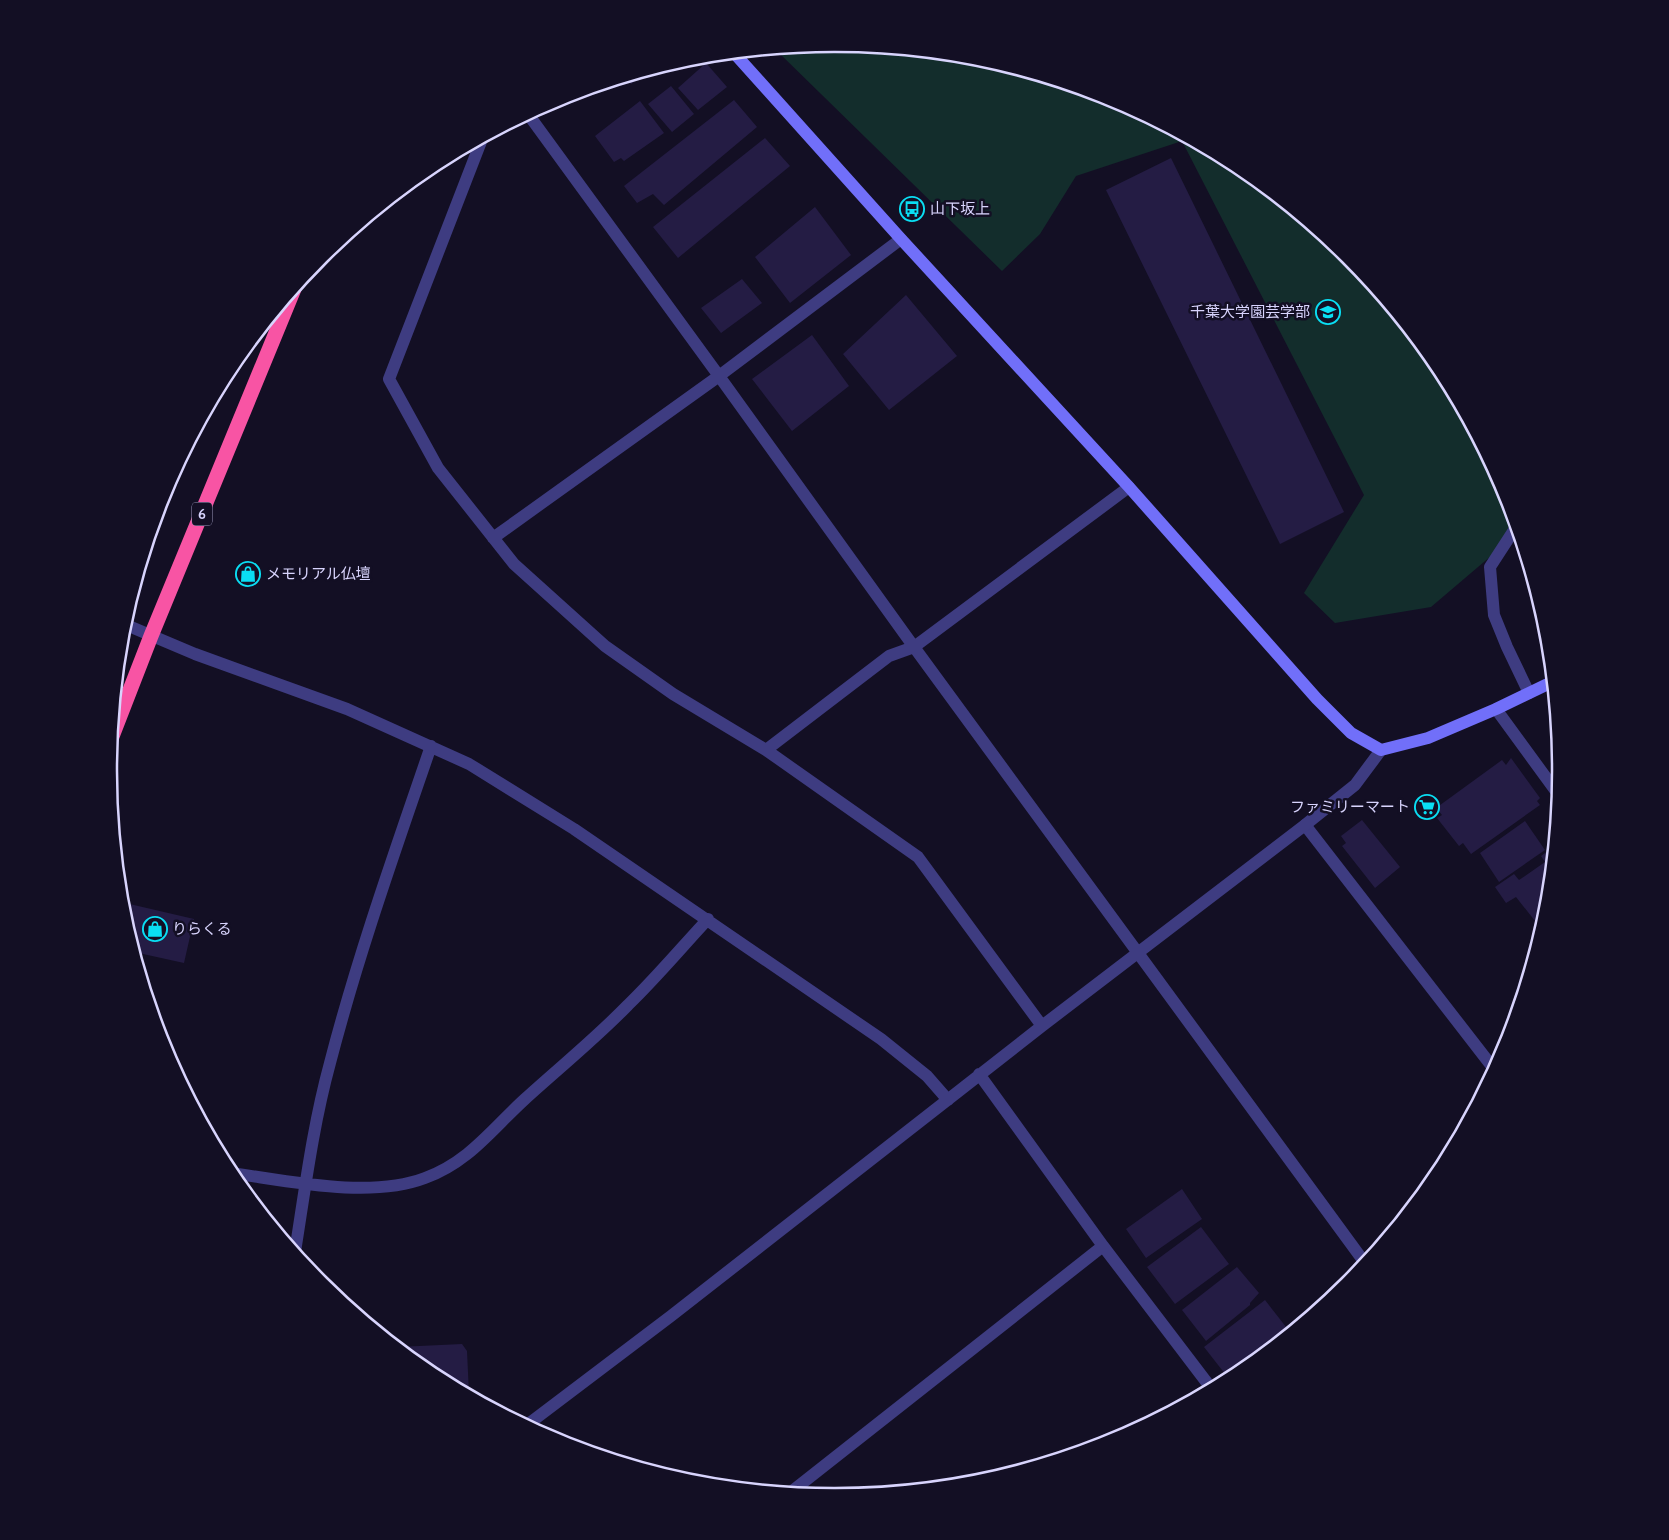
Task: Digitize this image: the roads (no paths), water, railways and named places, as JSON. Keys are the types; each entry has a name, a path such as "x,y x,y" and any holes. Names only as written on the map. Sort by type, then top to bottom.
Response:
{"highway":[{"name":"6","path":"120,717 286,307"}],"street":[{"path":"740,59 901,239 1129,487 1317,700 1350,733 1380,750"},
{"path":"532,119 1361,1257"},
{"path":"479,147 389,379 438,468 514,564 605,646 673,694 766,750 918,857 1042,1026"},
{"path":"493,538 719,376 901,239"},
{"path":"766,750 889,656 914,646 1129,487"},
{"path":"1512,533 1490,567 1494,615 1507,647 1530,693"},
{"path":"132,627 195,654 347,709 469,764 558,819 881,1038 927,1076 948,1100"},
{"path":"532,1421 671,1316 980,1074 1305,825 1354,784 1380,750 1428,738 1547,685"},
{"path":"1496,708 1551,785"},
{"path":"296,1244 304,1183 329,1064 365,941 431,746"},
{"path":"1305,825 1489,1063"},
{"path":"242,1174 343,1188 389,1186 424,1179 448,1168 468,1155 524,1100 578,1054 629,1005 708,919"},
{"path":"980,1074 1102,1246 1207,1383"},
{"path":"799,1486 1102,1246"}],"place":[{"name":"山下坂上","path":"912,209"},
{"name":"千葉大学園芸学部","path":"1328,312"},
{"name":"メモリアル仏壇","path":"248,574"},
{"name":"ファミリーマート","path":"1427,807"},
{"name":"りらくる","path":"155,929"}]}
